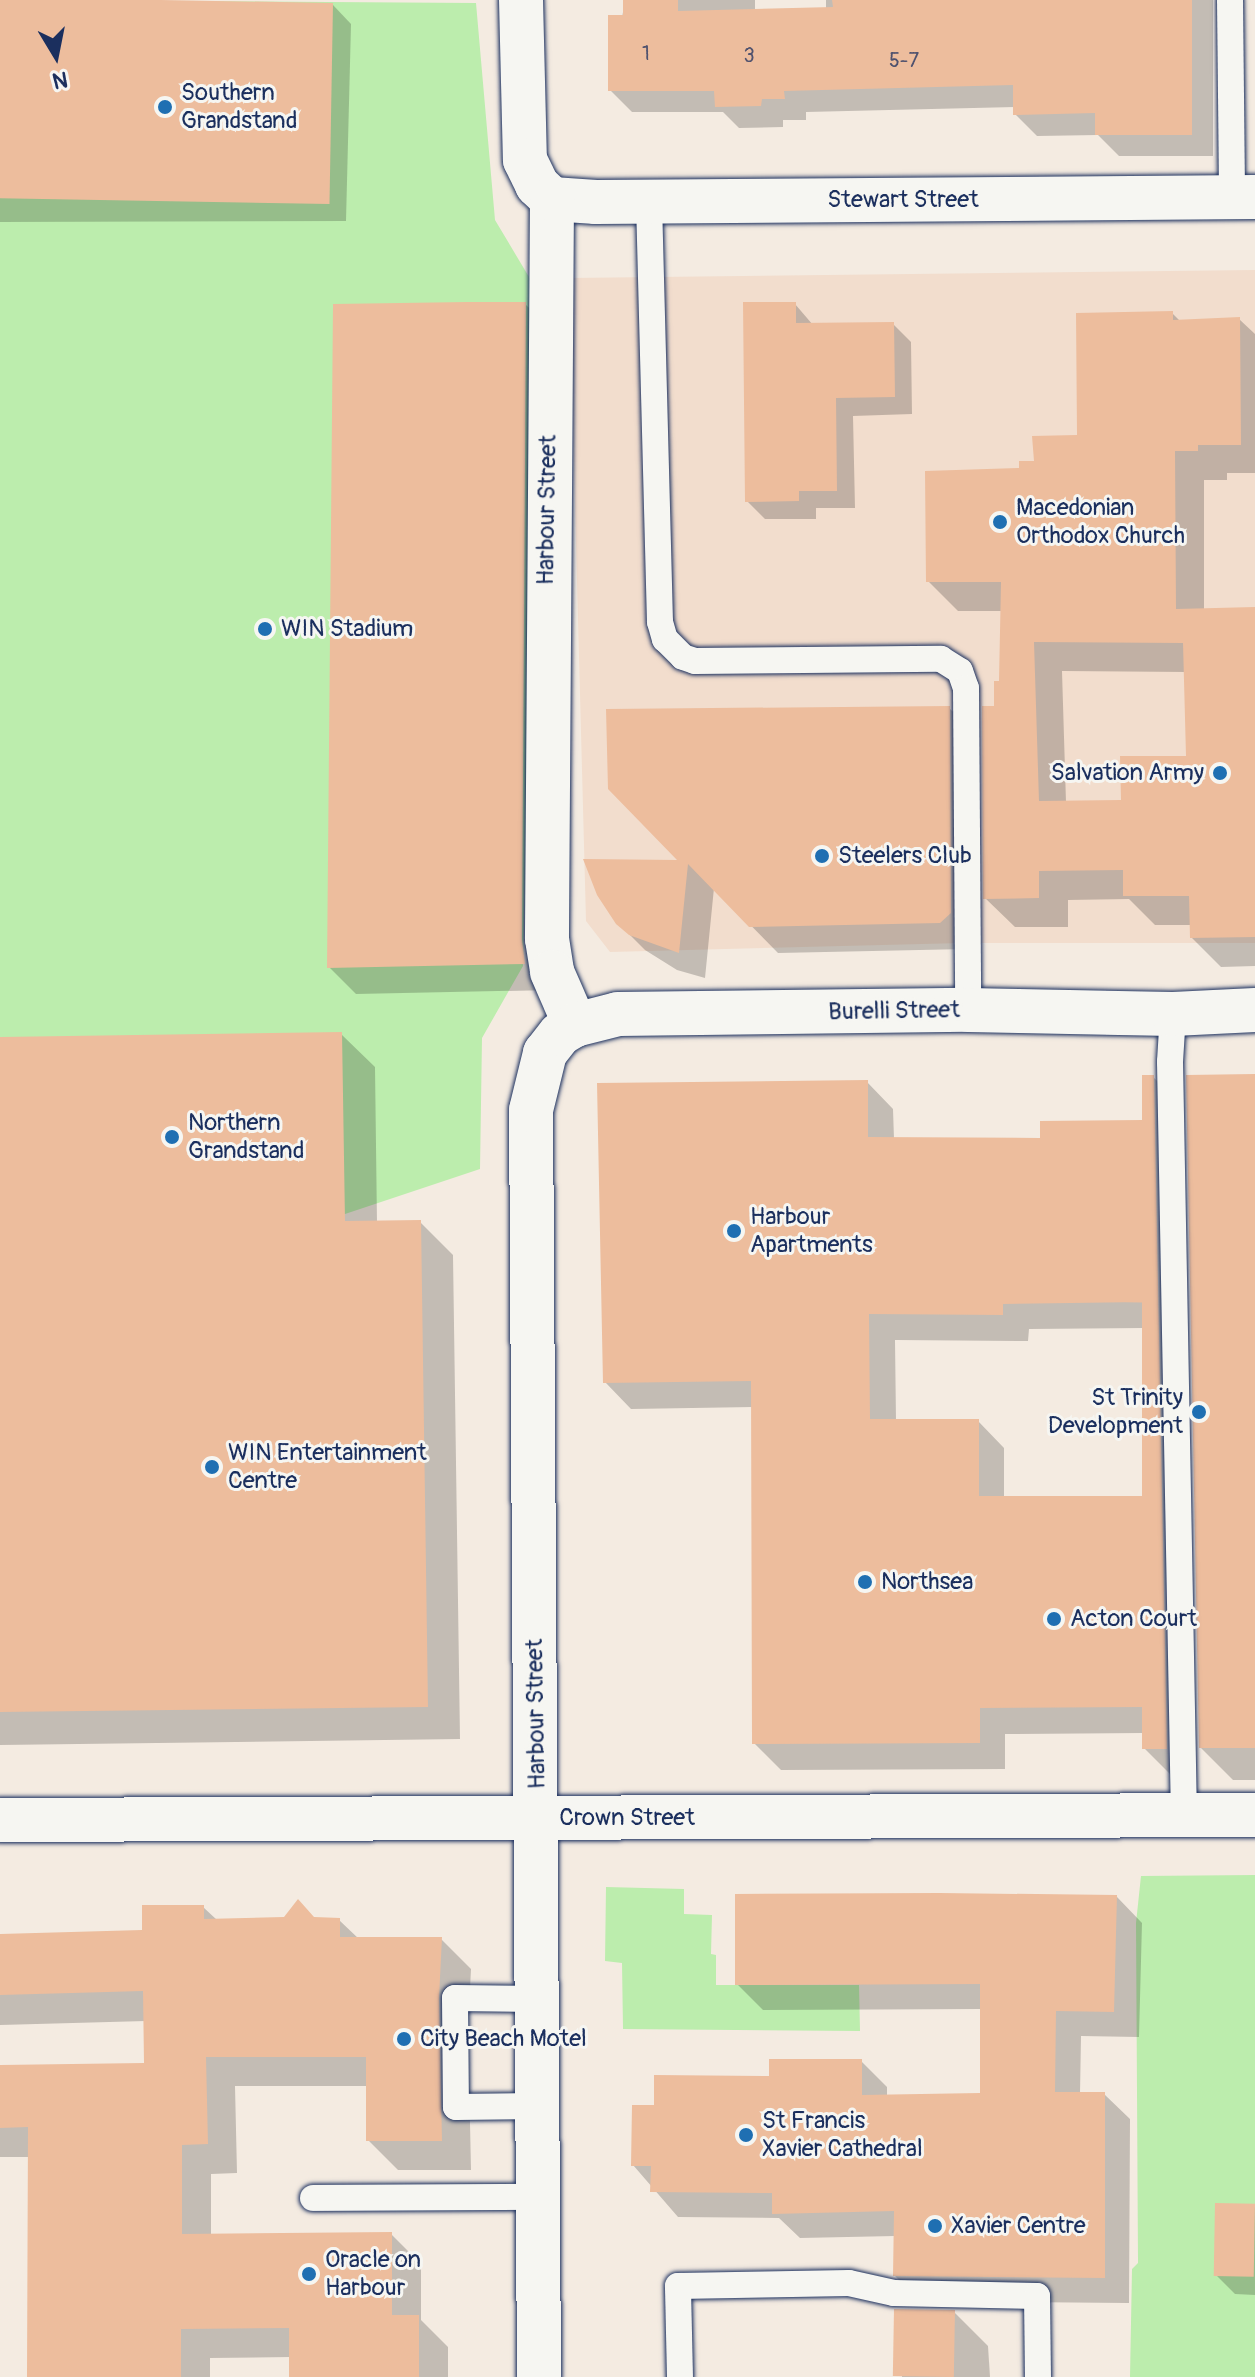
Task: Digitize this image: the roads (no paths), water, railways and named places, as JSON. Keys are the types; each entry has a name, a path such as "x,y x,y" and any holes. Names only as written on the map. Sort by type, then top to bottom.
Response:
{"street":[{"path":"521,0 525,160 537,185 552,199"},
{"name":"Stewart Street","path":"552,199 649,202 1244,197"},
{"name":"Harbour Street","path":"539,2377 538,1818 531,1110 560,1039 545,899 552,199"},
{"name":"Burelli Street","path":"560,1039 618,1014 968,1010 1173,1014 1255,1010"},
{"name":"Crown Street","path":"0,1820 1255,1815"}],"lane":[{"path":"1230,0 1244,197"},
{"path":"649,202 660,622 665,639 683,657 695,661 941,659 960,671 966,688 968,1010"},
{"path":"1173,1014 1170,1062 1184,1816"},
{"path":"538,1999 455,1998 456,2107 538,2106"},
{"path":"313,2198 538,2197"},
{"path":"680,2377 678,2286 849,2283 894,2293 1037,2296 1038,2377"}],"place":[{"name":"Southern Grandstand","path":"165,107"},
{"name":"Macedonian Orthodox Church","path":"1000,522"},
{"name":"WIN Stadium","path":"265,629"},
{"name":"Salvation Army","path":"1220,773"},
{"name":"Steelers Club","path":"822,856"},
{"name":"Northern Grandstand","path":"172,1137"},
{"name":"Harbour Apartments","path":"734,1231"},
{"name":"St Trinity Development","path":"1199,1412"},
{"name":"WIN Entertainment Centre","path":"212,1467"},
{"name":"Northsea","path":"865,1582"},
{"name":"Acton Court","path":"1054,1619"},
{"name":"City Beach Motel","path":"404,2039"},
{"name":"St Francis Xavier Cathedral","path":"746,2135"},
{"name":"Xavier Centre","path":"935,2226"},
{"name":"Oracle on Harbour","path":"309,2274"}]}
